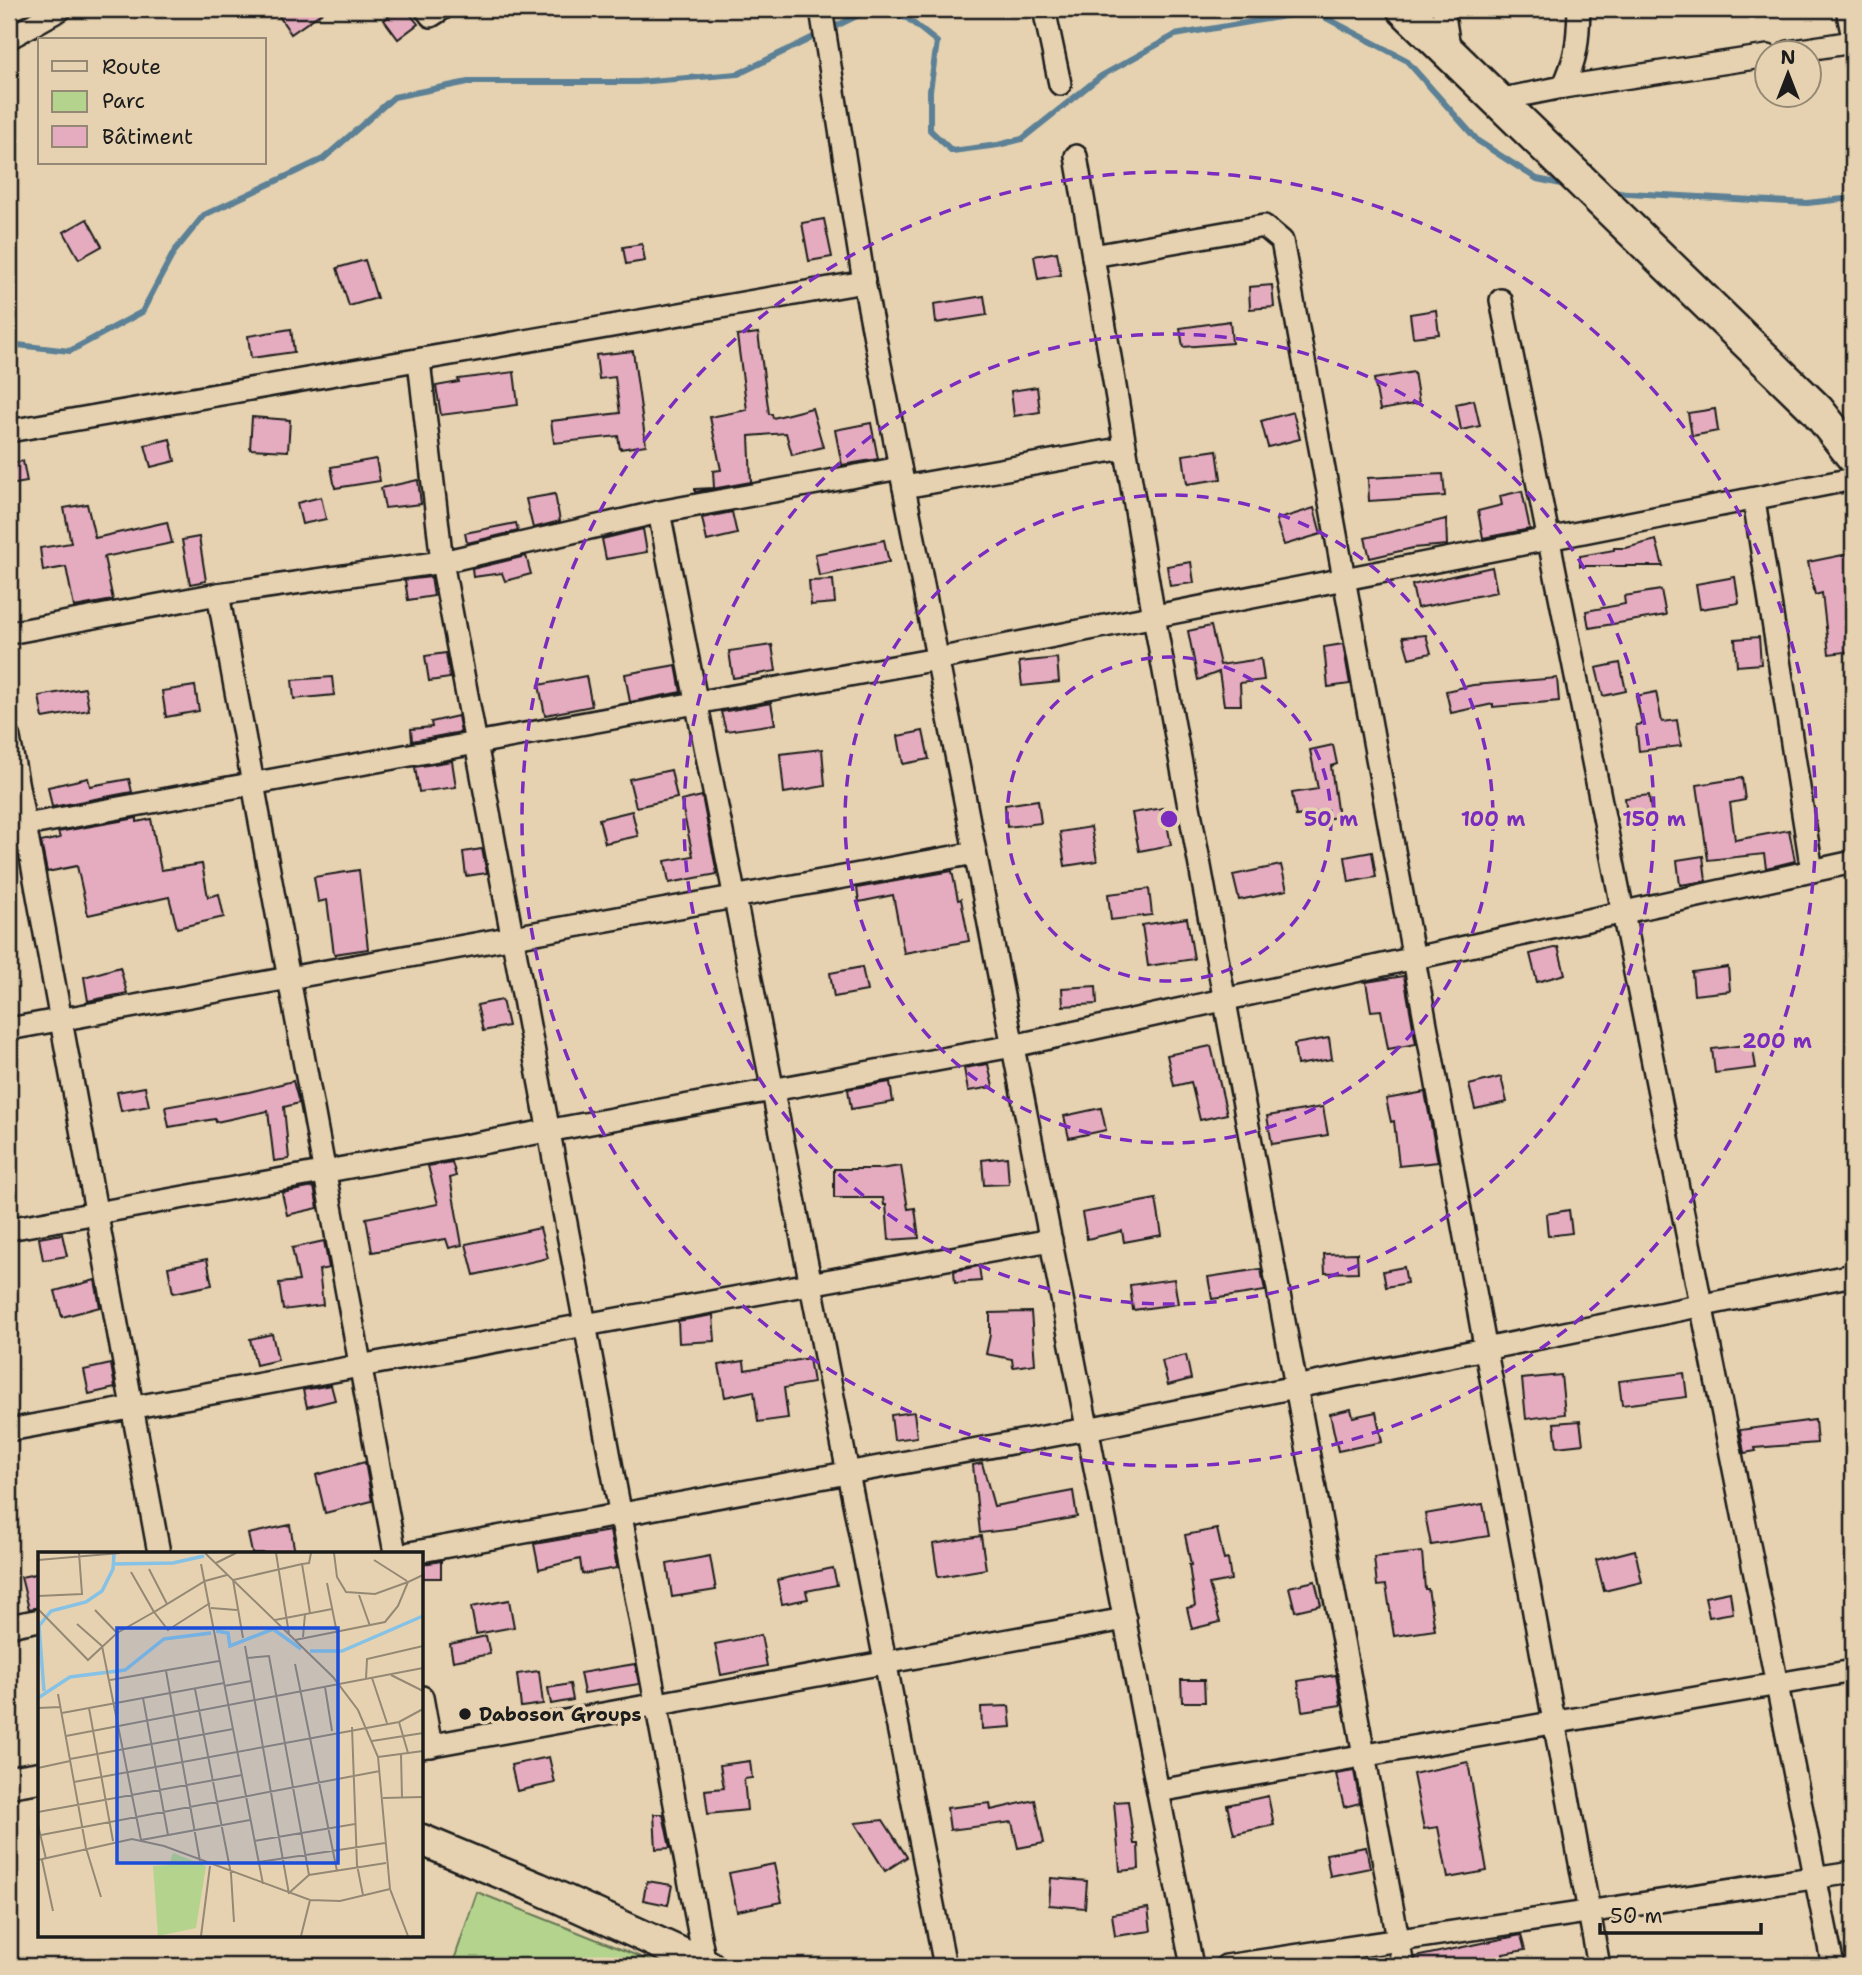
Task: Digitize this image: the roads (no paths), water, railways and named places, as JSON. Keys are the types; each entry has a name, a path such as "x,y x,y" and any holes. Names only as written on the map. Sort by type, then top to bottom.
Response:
{"main road":[{"path":"1404,9 1817,410 1853,456"}],"street":[{"path":"9,38 61,9"},
{"path":"426,9 430,16 442,9"},
{"path":"821,9 864,282 1192,1966"},
{"path":"1044,9 1060,84"},
{"path":"1443,9 1450,53"},
{"path":"1563,87 1574,65 1580,9"},
{"path":"1824,45 1853,40 1847,9"},
{"path":"1498,100 1563,87 1754,58"},
{"path":"1076,156 1154,617 1403,1966"},
{"path":"1093,256 1264,226 1282,241 1599,1966"},
{"path":"9,431 864,282"},
{"path":"1501,300 1833,1966"},
{"path":"419,361 442,562 707,1965"},
{"path":"9,633 218,594 442,562 659,512 1125,448"},
{"path":"17,827 937,659 1853,480"},
{"path":"1754,500 1812,871"},
{"path":"659,512 945,1966"},
{"path":"218,594 395,1552"},
{"path":"9,738 17,827 61,1019 159,1552"},
{"path":"9,1029 975,853"},
{"path":"9,1230 1013,1046 1853,862"},
{"path":"9,1430 1051,1240"},
{"path":"416,1552 1087,1430 1853,1275"},
{"path":"424,1722 426,1746 1125,1619"},
{"path":"9,1626 38,1620"},
{"path":"1158,1791 1853,1671"},
{"path":"9,1782 38,1777"},
{"path":"424,1841 538,1888 707,1965"},
{"path":"1226,1966 1853,1872"}],"waterway":[{"path":"9,344 70,351 142,312 174,252 204,215 323,159 394,97 468,82 637,82 738,74 871,9"},
{"path":"872,9 907,18 937,42 930,91 930,130 952,151 1022,139 1101,76 1175,35 1313,11 1406,60 1478,141 1537,179 1566,185"},
{"path":"1611,192 1807,203 1853,198"}],"place":[{"name":"Daboson Groups","path":"465,1714"}]}
